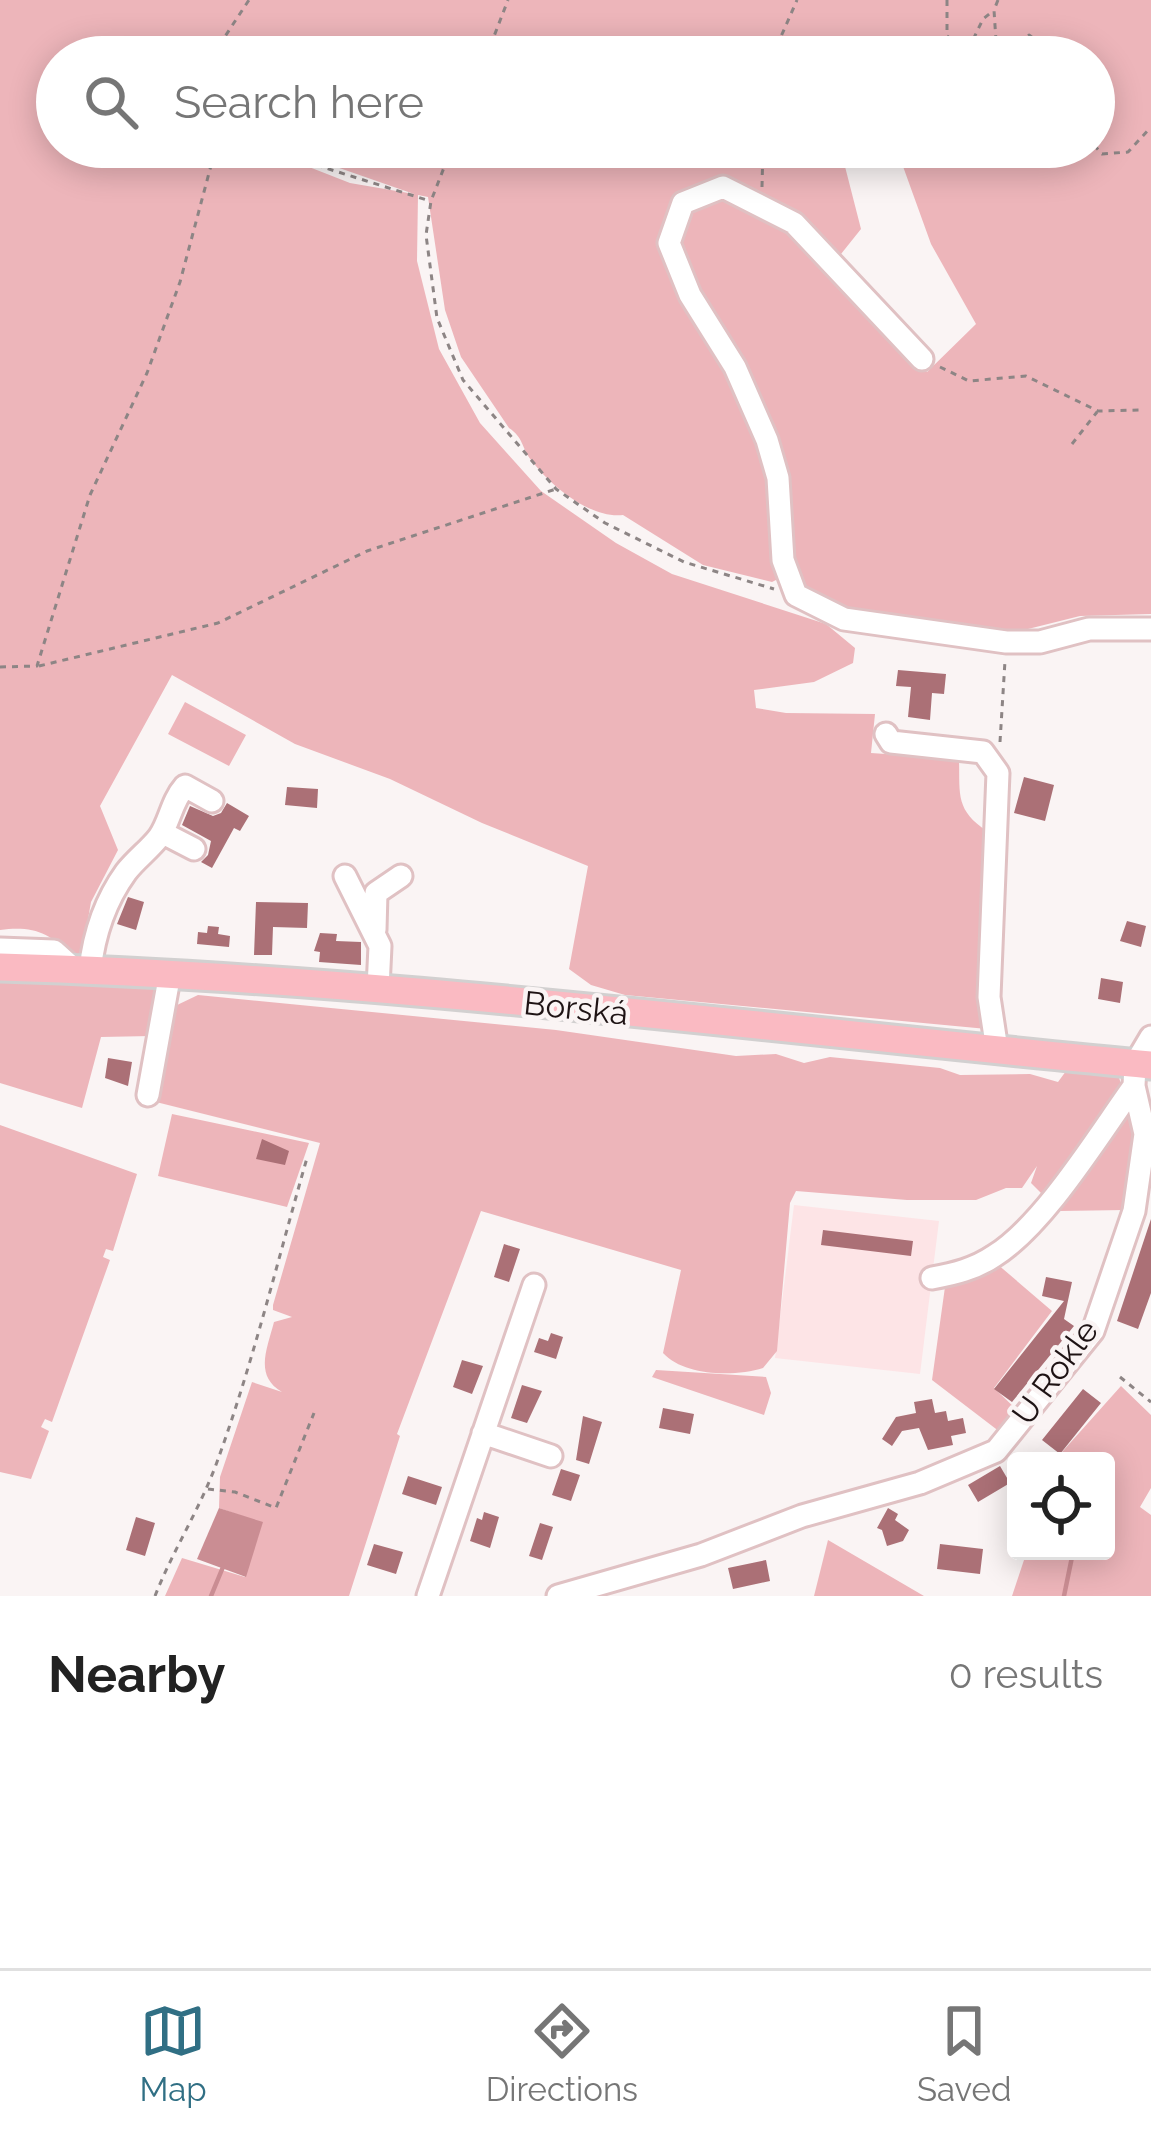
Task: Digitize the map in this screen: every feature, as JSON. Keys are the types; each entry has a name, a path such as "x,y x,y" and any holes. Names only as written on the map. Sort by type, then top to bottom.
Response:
{"main road":[{"name":"Borská","path":"0,967 378,988 997,1050 1140,1072"}],"street":[{"path":"922,359 794,223 723,187 683,203 669,243 690,296 735,367 767,440 778,478 782,560 796,595 844,619 1006,642 1040,642 1089,629 1151,629"},
{"path":"886,734 891,742 983,752 998,773 989,997 997,1050"},
{"path":"0,949 54,951 82,969 112,894 128,868 163,832 168,811 184,786 212,801"},
{"path":"163,832 194,849"},
{"path":"375,930 376,892 401,875"},
{"path":"345,876 380,946 378,988"},
{"path":"148,1096 170,974"},
{"path":"932,1278 963,1273 997,1255 1030,1225 1140,1072 1151,1037"},
{"name":"U Rokle","path":"558,1596 920,1483 996,1451 1093,1330 1134,1211 1144,1134 1140,1072"},
{"path":"428,1596 534,1285"},
{"path":"484,1433 551,1456"}],"path":[{"path":"225,36 249,0"},
{"path":"494,36 508,0"},
{"path":"781,36 796,0"},
{"path":"947,0 947,36"},
{"path":"996,36 998,0"},
{"path":"975,36 994,10"},
{"path":"1115,153 1128,152 1151,127"},
{"path":"37,666 90,495 147,373 180,282 210,168"},
{"path":"326,168 431,201"},
{"path":"444,168 431,201 426,235 437,318 463,380 556,489 605,523 684,562 796,595"},
{"path":"762,206 763,168"},
{"path":"922,359 969,381 1026,376 1098,411 1142,410"},
{"path":"1072,443 1098,411"},
{"path":"0,667 37,666 218,623 367,551 556,489"},
{"path":"998,773 1006,642"},
{"path":"155,1596 218,1461 307,1158"},
{"path":"1120,1377 1151,1402"},
{"path":"206,1489 235,1492 276,1508 314,1413"}],"shaded area":[{"path":"0,0 1151,0 1151,614 1080,616 1004,635 847,610 803,590 776,571 778,579 772,582 703,565 623,515 584,506 531,460 461,357 445,310 428,197 418,195 417,261 439,349 480,423 541,491 616,543 672,574 826,624 855,648 853,663 814,682 754,690 756,708 875,714 871,753 959,759 964,808 987,831 982,875 987,1029 625,995 591,985 569,969 588,866 390,779 295,744 172,675 100,806 118,850 91,902 82,954 71,956 56,941 22,929 0,930","holes":["36,36 1115,36 1115,168 904,168 931,244 976,324 927,372 841,254 861,229 845,168 339,168 414,194 350,183 312,168 36,168"]},
{"path":"185,702 246,735 229,766 168,734"},
{"path":"0,974 163,981 151,1036 101,1037 82,1108 0,1083"},
{"path":"198,995 556,1030 736,1056 776,1054 804,1063 830,1057 940,1068 960,1075 1030,1074 1058,1082 1069,1067 1118,1074 1137,1139 1125,1210 1059,1211 1031,1183 1037,1166 1022,1188 1006,1188 976,1200 796,1191 790,1203 777,1351 763,1368 738,1373 696,1370 663,1353 681,1270 481,1211 397,1434 349,1596 165,1596 182,1558 245,1577 262,1523 219,1508 220,1477 252,1382 282,1392 268,1378 266,1352 274,1322 292,1317 273,1310 273,1305 320,1143 152,1101 175,1006"},
{"path":"172,1114 309,1143 287,1207 158,1176"},
{"path":"0,1125 137,1174 113,1251 106,1249 103,1257 110,1260 52,1422 45,1419 41,1427 49,1431 31,1479 0,1472"},
{"path":"794,1205 939,1221 920,1374 775,1358"},
{"path":"996,1263 1052,1311 994,1388 1017,1410 1000,1432 932,1380 945,1287"},
{"path":"656,1370 766,1377 771,1393 764,1415 652,1377"},
{"path":"1121,1386 1151,1415 1151,1488 1140,1507 1151,1515 1151,1596 1012,1596 1024,1560 1115,1560 1115,1452 1062,1452"},
{"path":"219,1508 263,1522 246,1577 197,1559"},
{"path":"828,1540 924,1596 814,1596"}],"building":[{"path":"898,670 946,674 944,694 932,693 930,720 908,717 911,687 896,686"},
{"path":"1024,777 1054,785 1045,821 1014,813"},
{"path":"287,787 318,789 317,808 285,805"},
{"path":"227,803 249,816 240,831 234,828 212,868 201,862 211,841 182,825 190,806 213,816"},
{"path":"128,897 144,902 136,930 117,924"},
{"path":"256,902 308,903 307,928 273,927 272,955 254,955"},
{"path":"1127,921 1146,926 1141,947 1120,941"},
{"path":"208,926 219,927 218,934 230,936 229,947 197,944 198,932 207,933"},
{"path":"320,933 337,934 336,941 361,942 361,965 319,962 320,952 314,951"},
{"path":"1101,978 1123,982 1120,1003 1098,999"},
{"path":"108,1058 132,1062 128,1086 105,1078"},
{"path":"262,1139 289,1151 285,1165 256,1159"},
{"path":"1151,1219 1151,1293 1138,1329 1117,1321"},
{"path":"823,1230 913,1241 911,1256 821,1245"},
{"path":"504,1244 520,1249 509,1282 494,1277"},
{"path":"1046,1277 1072,1282 1064,1319 1074,1326 1012,1402 994,1389 1064,1301 1042,1296"},
{"path":"551,1333 563,1337 556,1359 534,1352 539,1338 548,1341"},
{"path":"462,1360 483,1366 472,1394 453,1387"},
{"path":"522,1385 542,1391 527,1423 511,1418"},
{"path":"1083,1389 1101,1403 1062,1452 1042,1440"},
{"path":"932,1399 935,1413 946,1411 948,1421 963,1418 966,1433 951,1436 953,1445 928,1450 919,1428 902,1431 892,1446 882,1439 896,1417 916,1413 914,1402"},
{"path":"663,1408 694,1414 690,1434 659,1428"},
{"path":"583,1416 602,1422 589,1464 576,1460"},
{"path":"1000,1466 1007,1478 1007,1485 978,1502 968,1485"},
{"path":"561,1469 580,1475 571,1501 552,1495"},
{"path":"408,1476 442,1487 436,1505 402,1494"},
{"path":"888,1508 909,1530 903,1541 887,1546 877,1528"},
{"path":"484,1512 499,1517 490,1548 470,1541 477,1518 482,1520"},
{"path":"136,1517 155,1523 145,1556 126,1550"},
{"path":"540,1523 553,1527 542,1560 529,1556"},
{"path":"374,1544 403,1552 396,1574 367,1565"},
{"path":"940,1544 983,1549 980,1574 937,1569"},
{"path":"766,1560 770,1581 733,1589 728,1568"}],"waterway":[{"path":"1064,1596 1071,1560"},
{"path":"211,1596 223,1567"}]}
